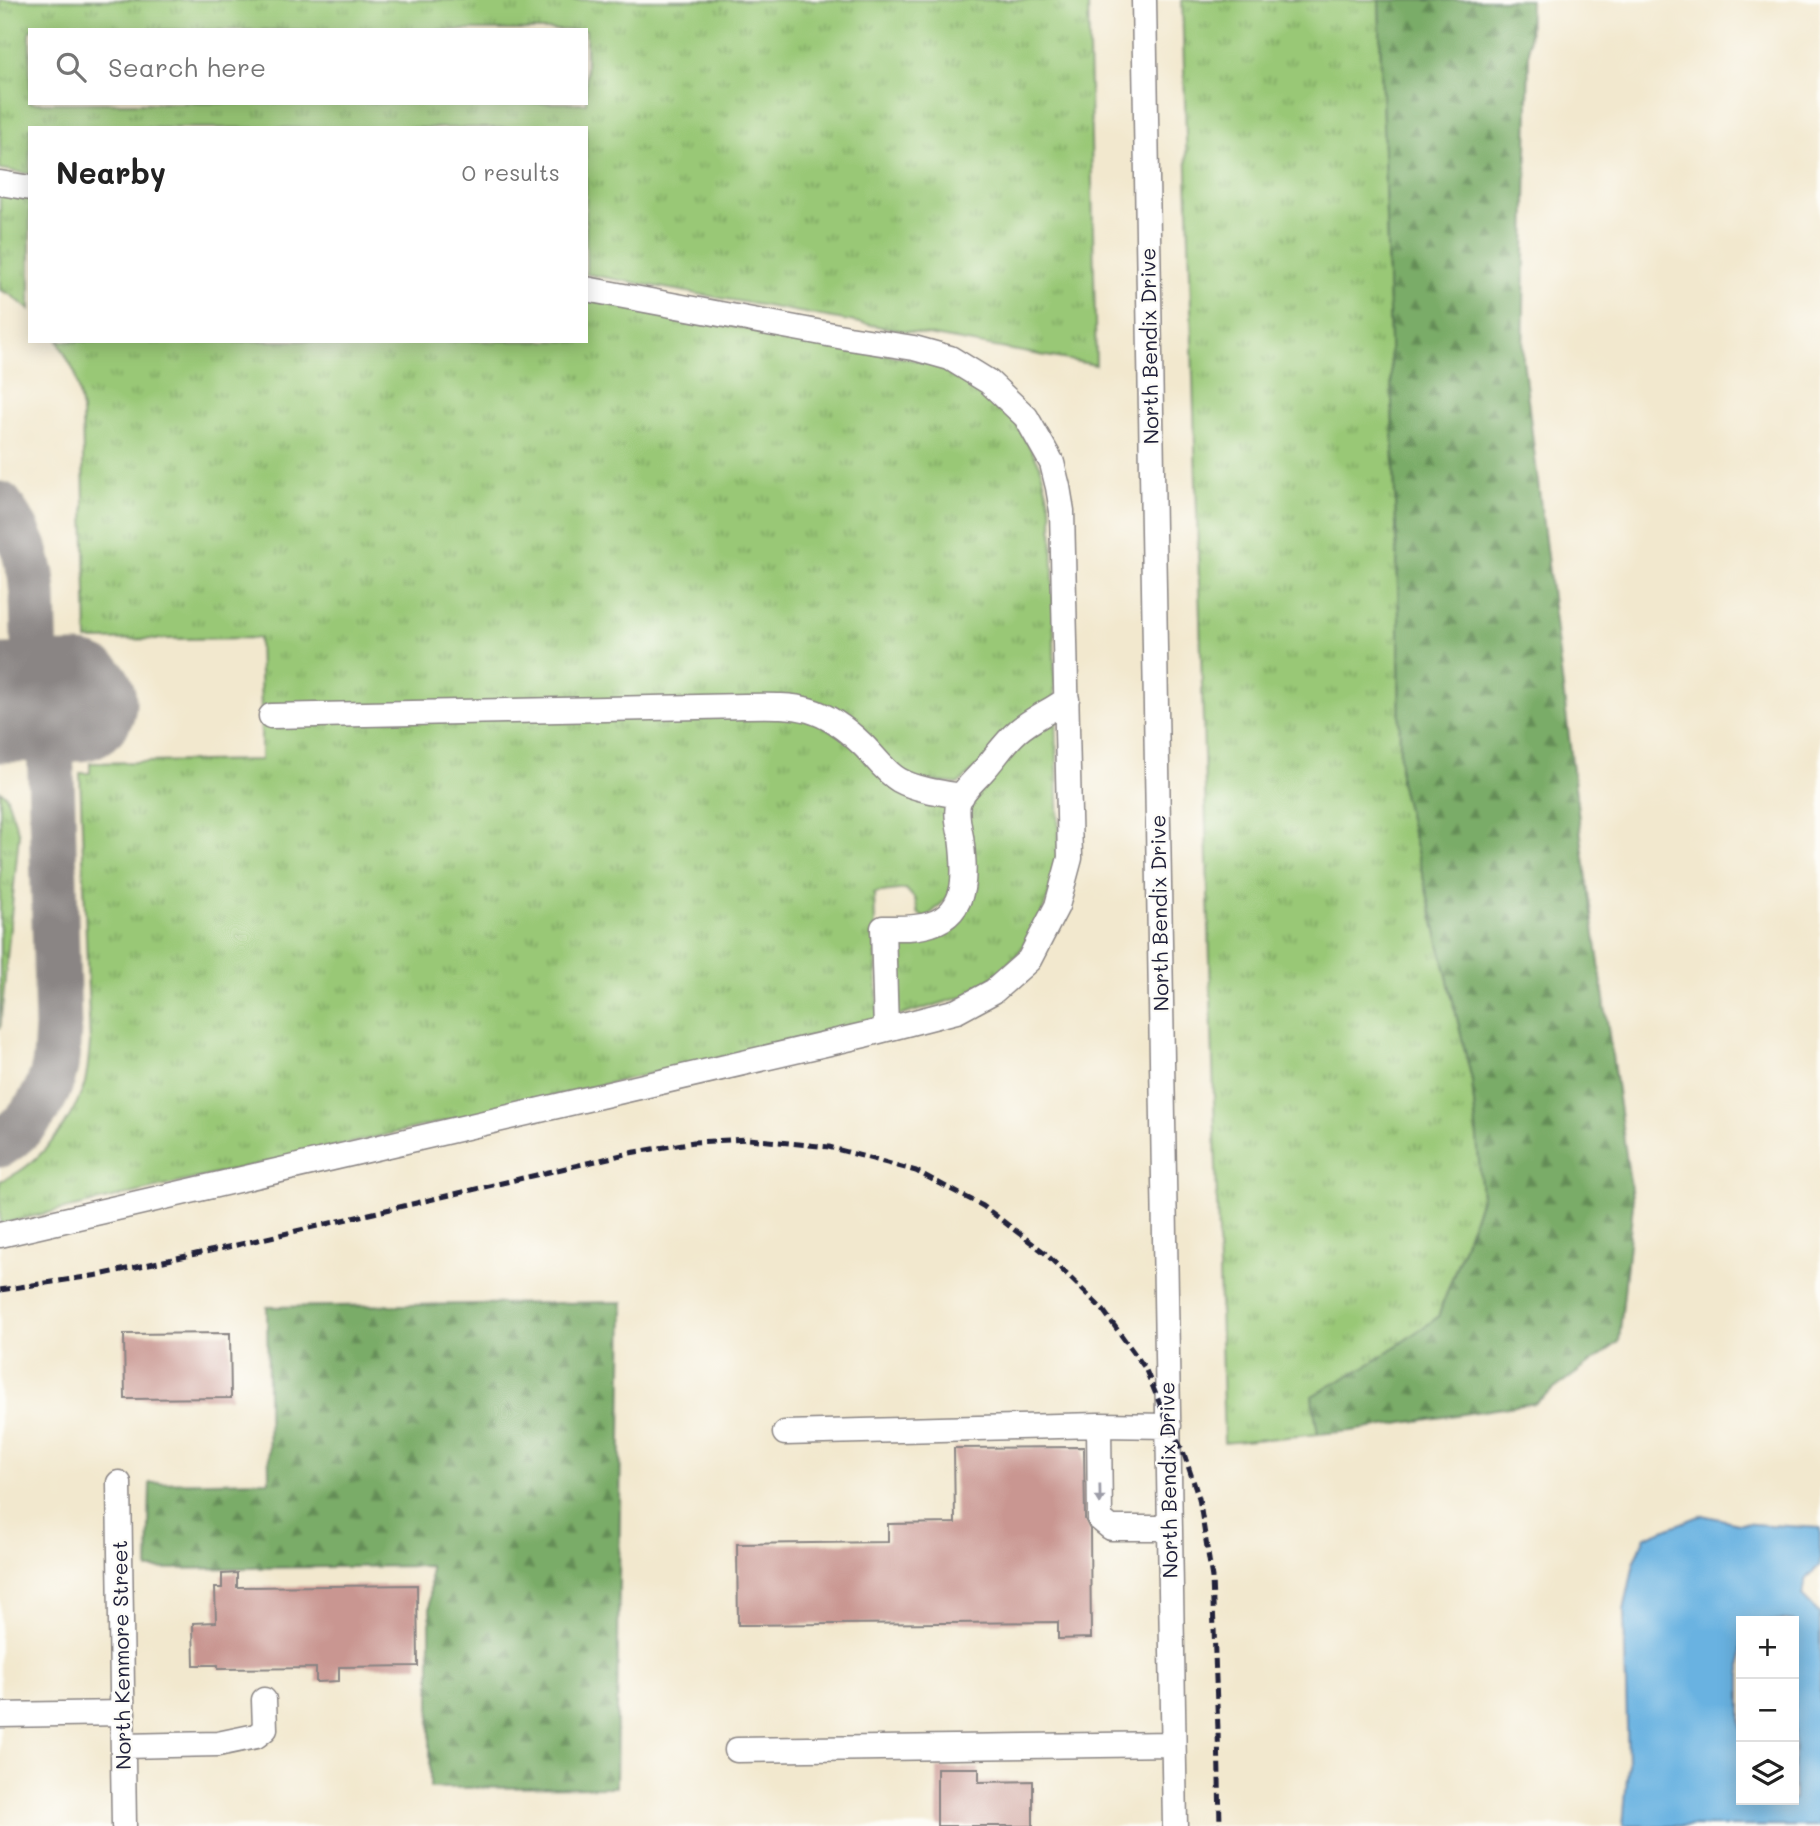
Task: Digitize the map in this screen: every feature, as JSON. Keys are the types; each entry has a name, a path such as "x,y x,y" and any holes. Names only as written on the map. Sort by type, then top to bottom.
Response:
{"street":[{"name":"North Bendix Drive","path":"1144,0 1175,1826"},
{"path":"0,183 28,188"},
{"path":"0,1234 957,1011 994,991 1029,960 1057,906 1070,858 1062,511 1052,463 1026,417 989,382 950,358 914,348 588,289"},
{"path":"886,1029 883,928 931,924 950,913 958,903 963,887 957,811 959,801 1018,730 1067,699"},
{"path":"271,716 745,706 803,708 820,712 835,720 898,780 962,796"},
{"path":"1099,1425 1100,1518 1111,1528 1170,1528"},
{"path":"785,1433 1099,1425 1169,1426"},
{"name":"North Kenmore Street","path":"119,1483 124,1826"},
{"path":"123,1746 218,1744 256,1736 264,1729 264,1700"},
{"path":"0,1715 123,1713"},
{"path":"737,1750 1173,1744"}],"green space":[{"path":"0,0 1088,0 1096,365 588,274 588,126 28,126 28,174 0,169"},
{"path":"1182,0 1379,0 1399,618 1400,781 1472,1080 1482,1196 1438,1317 1375,1361 1312,1396 1318,1434 1224,1443"},
{"path":"1379,0 1530,0 1523,359 1581,836 1633,1204 1619,1342 1535,1403 1318,1434 1312,1396 1375,1361 1438,1317 1482,1196 1472,1080 1400,781 1399,618"},
{"path":"0,193 28,198 28,308 0,290"},
{"path":"588,299 931,363 982,387 1016,423 1040,465 1052,513 1055,699 958,784 908,779 835,714 261,712 259,638 87,640 82,410 75,373 59,343 588,343"},
{"path":"1056,713 1059,846 1054,880 1039,921 1018,954 969,995 892,1018 889,941 953,918 966,803 1000,757"},
{"path":"806,714 937,797 951,813 955,891 925,919 918,913 915,899 906,889 874,893 878,1021 0,1224 0,1181 27,1166 50,1144 77,1103 86,1079 90,1045 80,773 90,773 90,763 261,760 261,721"},
{"path":"0,791 6,795 19,834 0,1030"},
{"path":"623,1302 616,1787 430,1788 430,1566 148,1569 150,1483 269,1481 267,1307"}],"water":[{"path":"1702,1515 1738,1523 1820,1528 1820,1565 1807,1578 1802,1596 1820,1614 1820,1826 1623,1826 1628,1765 1624,1611 1634,1563 1645,1537"}],"building":[{"path":"230,1333 231,1398 125,1399 124,1334"},
{"path":"1084,1447 1085,1519 1090,1529 1091,1638 1058,1639 1058,1622 738,1625 737,1544 888,1542 888,1524 955,1523 954,1448"},
{"path":"237,1573 237,1587 417,1585 418,1666 339,1667 339,1681 316,1682 316,1668 218,1669 218,1665 194,1665 193,1623 216,1622 215,1588 222,1588 222,1574"},
{"path":"937,1768 979,1768 979,1782 1033,1781 1033,1826 937,1826"}],"taxiway":[{"path":"0,505 24,548 31,575 36,702"},
{"path":"0,1144 28,1120 42,1100 56,1061 58,1028 49,702"}],"runway":[{"path":"0,703 77,702"}],"railway":[{"path":"0,1290 99,1275 630,1153 694,1142 748,1139 829,1147 916,1171 983,1206 1045,1253 1103,1310 1145,1368 1169,1426 1183,1451 1199,1498 1212,1578 1220,1826"}]}
